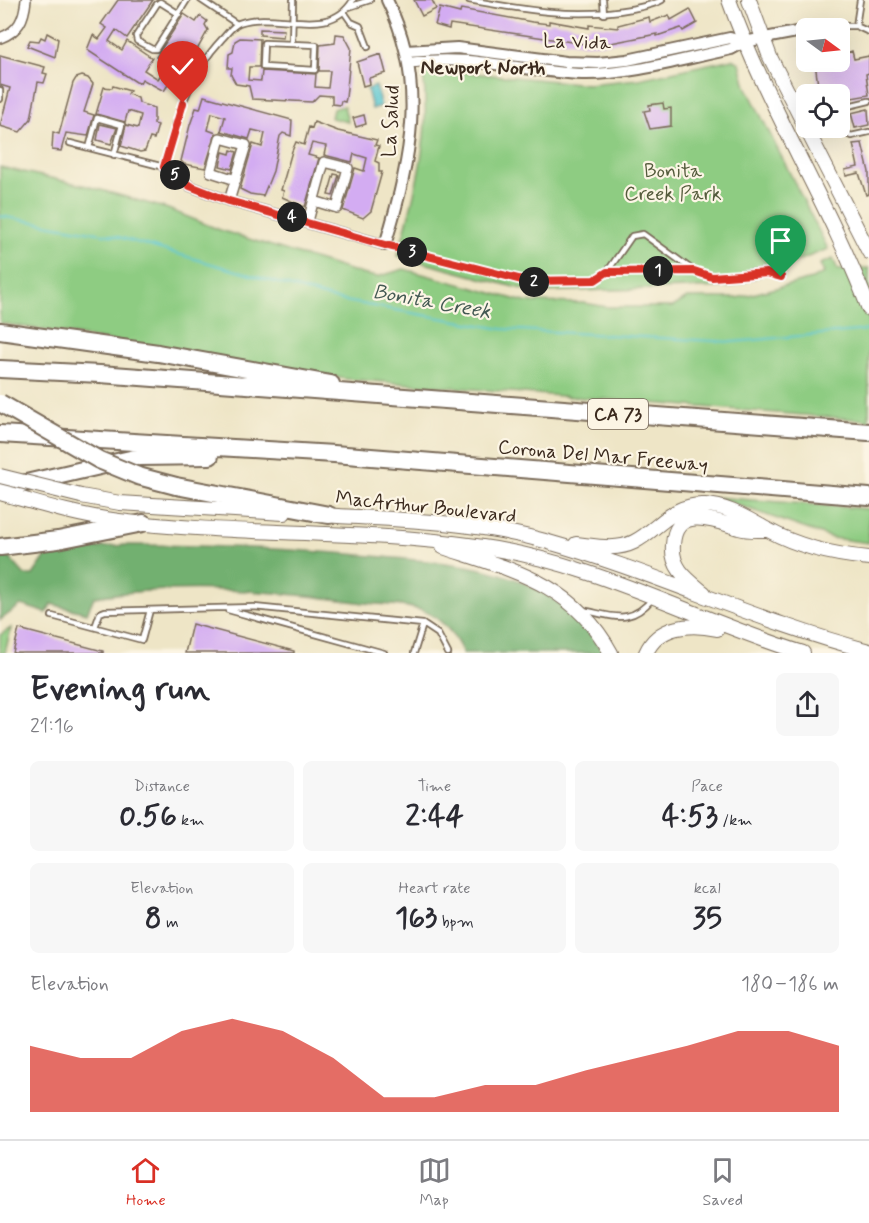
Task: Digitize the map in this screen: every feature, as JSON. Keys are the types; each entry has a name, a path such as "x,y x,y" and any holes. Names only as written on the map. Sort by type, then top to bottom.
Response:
{"highway":[{"path":"0,331 267,370 381,396"},
{"name":"CA 73","path":"0,369 100,374 381,396"},
{"name":"Corona Del Mar Freeway","path":"381,396 862,431"},
{"path":"0,403 99,460 138,476 176,486 329,515"},
{"path":"0,434 334,454"},
{"path":"0,491 140,457 334,454"},
{"name":"Corona Del Mar Freeway","path":"334,454 865,496"},
{"path":"0,547 58,540 143,524"}],"main road":[{"path":"729,0 744,42 854,270 869,309"},
{"path":"749,0 763,39 869,252"},
{"name":"MacArthur Boulevard","path":"0,476 120,503 472,526 544,541 818,638 869,651"},
{"path":"0,491 58,509 143,524"},
{"path":"544,541 612,548 633,543 671,513 704,505 754,520 767,530"},
{"path":"715,601 676,567 672,555 673,540 680,527 694,518 703,517 741,529 767,530 838,555 869,558"},
{"name":"MacArthur Boulevard","path":"143,524 418,539 478,546 546,559 623,583 718,625 803,653"},
{"path":"418,539 526,575 578,609 600,633 611,653"},
{"path":"646,653 661,636 676,627 695,624 718,625"}],"street":[{"path":"0,38 21,24 26,0"},
{"name":"La Salud","path":"385,245 404,177 412,120 410,63 387,0"},
{"name":"La Vida","path":"410,63 461,59 555,72 605,73 731,49 744,42 796,32"},
{"name":"La Vida","path":"406,51 457,48 566,62 598,63 627,60 730,38 744,42"},
{"path":"229,201 236,180 246,145 220,138 211,172 236,180"},
{"path":"308,221 324,162 348,168 337,208 314,201"},
{"path":"164,167 190,186 229,201 308,221 385,245"}],"lane":[{"path":"178,14 160,2 136,36 137,41 152,50 156,49 188,0"},
{"path":"201,0 237,24"},
{"path":"292,44 293,0"},
{"path":"70,143 164,167 176,120 190,85 209,53 237,24 262,20 320,22 338,18 353,0"},
{"path":"349,7 370,0"},
{"path":"469,0 563,14 604,14 662,0"},
{"path":"530,8 531,0"},
{"path":"603,0 604,14"},
{"path":"856,26 860,0"},
{"path":"344,12 351,22 360,26 368,47"},
{"path":"850,26 856,26 869,32"},
{"path":"264,43 292,44 316,45 315,70 263,67 264,43"},
{"path":"0,90 0,99"},
{"path":"850,106 869,101"},
{"path":"89,148 97,118 123,125 114,155"},
{"path":"850,135 869,132"},
{"path":"385,245 533,282 595,280 607,272 632,236 638,233 644,234 694,271 712,277 767,273 781,277"},
{"path":"607,272 694,271"},
{"path":"578,609 629,617 643,609 654,596"},
{"path":"96,627 100,613 105,611 254,607 423,624 438,634 448,653"},
{"path":"221,608 384,653"},
{"path":"52,616 142,640 150,610"},
{"path":"414,653 423,624"}],"green space":[{"name":"Bonita Creek Park","path":"732,59 740,63 746,86 828,249 731,287 533,292 398,256 420,166 425,121 423,74 428,69 588,84 639,79"},
{"path":"344,106 348,122 331,118 333,109"},
{"path":"0,167 87,186 168,209 220,230 362,274 377,277 404,269 525,302 584,303 607,307 673,307 687,298 737,298 812,279 824,273 820,264 833,259 838,270 869,268 869,440 866,420 346,379 0,323"},
{"path":"715,497 869,509 869,543 832,538"},
{"path":"124,545 319,552 439,562 493,572 527,584 560,604 589,632 604,653 463,653 452,633 442,623 430,614 416,609 297,595 229,590 161,590 94,597 87,613 51,604 47,613 21,605 0,620 0,558 9,557 25,575 33,575 48,553"},
{"path":"11,628 5,653 0,653 0,635"}],"water":[{"path":"376,86 381,106 372,109 367,89"}],"building":[{"path":"118,0 153,0 127,38 116,30 109,41 122,50 127,41 152,58 144,70 158,79 166,67 163,65 165,63 156,57 184,14 196,22 200,16 207,21 205,25 208,30 198,48 190,60 188,59 176,80 173,77 164,91 142,79 140,83 136,82 87,50 93,35 99,39 107,28 101,24"},
{"path":"414,0 432,0 436,9 422,16"},
{"path":"440,8 460,13 461,9 532,22 549,24 549,21 589,28 589,25 618,28 618,25 649,17 650,22 669,15 671,20 690,9 697,23 683,31 681,28 657,36 657,34 611,43 585,44 450,24 449,29 435,25"},
{"path":"260,29 284,30 283,37 260,35"},
{"path":"47,33 58,39 55,57 27,46 30,40 39,41 41,37 45,39"},
{"path":"336,34 344,35 351,48 346,98 345,102 341,101 340,105 332,104 332,96 319,95 312,102 252,99 249,86 236,84 231,75 232,68 228,68 229,54 233,52 235,41 240,38 260,39 259,67 249,67 248,80 261,81 262,71 316,74 315,87 328,88 330,71 319,71 320,45 335,43"},
{"path":"852,51 854,59 869,56 869,73 866,74 869,95 852,98 850,84 818,84 816,72 850,72 850,52"},
{"path":"381,54 386,73 369,78 370,84 363,86 357,62"},
{"path":"0,55 45,67 43,73 47,74 44,83 38,82 31,119 20,132 0,126 10,88 0,85"},
{"path":"82,76 88,78 93,84 84,112 94,115 88,136 66,133 61,151 52,150 53,132 59,134 73,83 76,78"},
{"path":"113,86 130,91 128,94 138,98 139,103 154,108 154,124 158,125 154,139 150,138 145,151 140,152 121,146 126,125 138,128 141,115 128,111 125,122 96,114 104,87 112,88"},
{"path":"204,96 292,120 291,136 283,133 280,136 273,171 263,196 250,194 240,189 253,144 262,147 265,133 252,130 249,139 221,131 225,117 212,113 208,130 216,133 205,168 184,164 181,161 196,108 200,109"},
{"path":"663,103 664,109 671,108 671,126 650,129 644,111 650,110 649,105"},
{"path":"868,109 869,125 855,128 851,113"},
{"path":"364,115 366,124 356,127 353,118"},
{"path":"314,122 338,131 377,140 375,145 379,146 375,161 379,163 379,172 382,172 371,211 363,218 343,210 355,168 364,171 367,158 354,154 352,162 324,155 326,146 312,143 308,155 319,158 305,207 282,197 284,191 281,190 292,151 296,142 304,145 309,127 312,128"},
{"path":"100,124 117,128 111,144 97,140"},
{"path":"862,143 869,172 869,194 866,195 859,173 846,176 845,170 858,167 853,144"},
{"path":"231,150 237,152 232,169 220,166 223,152 230,154"},
{"path":"334,174 339,175 333,196 328,195"},
{"path":"192,624 294,651 294,653 185,653"},
{"path":"19,629 103,651 103,653 13,653"}],"waterway":[{"name":"Bonita Creek","path":"0,216 115,236 334,299 502,329 732,342 869,330"}],"district":[{"name":"Newport North","path":"483,67"}],"route":[{"path":"183,103 176,120 164,167 190,186 229,201 308,221 385,245 533,282 595,280 607,272 694,271 712,277 767,273 781,277"}]}
